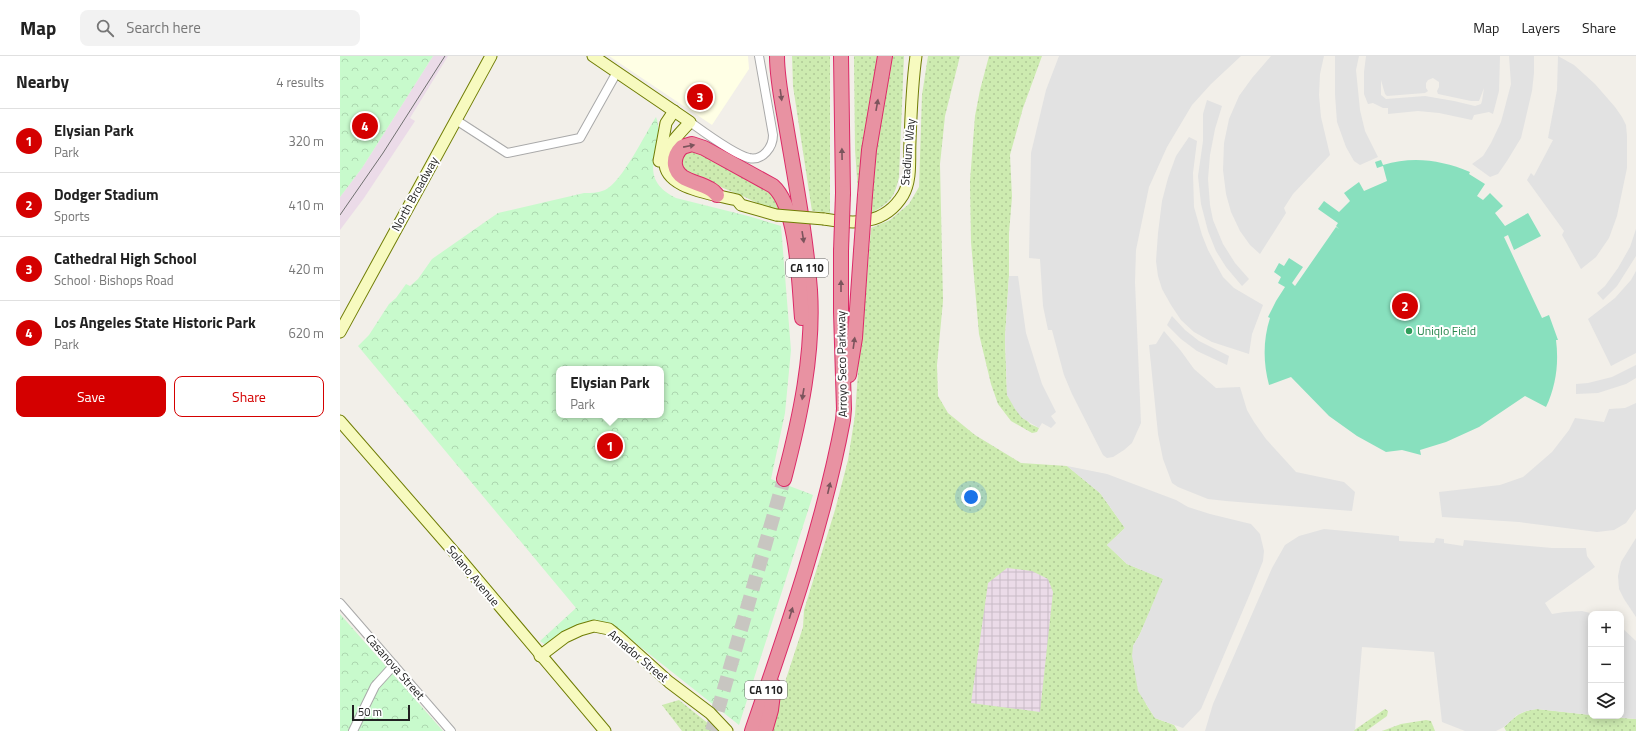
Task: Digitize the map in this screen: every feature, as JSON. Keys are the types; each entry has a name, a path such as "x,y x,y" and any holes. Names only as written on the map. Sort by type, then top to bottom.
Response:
{"highway":[{"name":"CA 110","path":"777,56 781,98 806,255 810,291 810,329 807,371 798,425 784,479"},
{"name":"Arroyo Seco Parkway","path":"752,731 826,501 835,462 844,409 841,312 843,193 841,56"},
{"path":"844,409 855,338 869,150 885,56"},
{"path":"717,195 710,188 685,178 679,173 675,158 682,148 692,144 704,148 773,186 783,197 791,223 797,262 807,371"},
{"path":"765,731 771,710 779,650"}],"main road":[{"name":"North Broadway","path":"340,332 491,56"},
{"path":"593,56 690,122"},
{"name":"Stadium Way","path":"674,111 666,123 659,156 659,167 666,182 674,189 735,207 741,205 776,215 850,222 868,221 884,215 903,195 908,176 912,90 916,56"},
{"name":"Stadium Way","path":"690,122 666,154 668,174 676,182 683,186 737,200 741,205"},
{"name":"Solano Avenue","path":"340,421 460,559 540,656 606,731"},
{"name":"Amador Street","path":"540,656 565,637 580,630 594,626 609,629 669,682 710,713 728,731"}],"street":[{"path":"690,122 723,145 748,158 755,158 764,155 770,149 773,135 759,56"},
{"path":"456,120 507,153 580,138 617,72"},
{"name":"Casanova Street","path":"340,603 451,731"},
{"path":"353,731 374,686 394,665"}],"shaded area":[{"path":"433,56 448,56 410,118 415,121 364,198 340,230 340,197 362,168"},
{"path":"609,56 748,56 749,69 712,125"},
{"path":"1059,56 1241,56 1211,84 1192,105 1167,147 1149,187 1136,250 1135,282 1141,423 1132,443 1113,457 1107,458 1103,455 1064,375 1052,330 1048,330 1043,306 1040,259 1029,258 1031,153 1046,90"},
{"path":"1271,56 1324,56 1320,74 1319,95 1321,117 1330,155 1293,194 1284,208 1286,213 1260,254 1250,245 1240,231 1231,212 1226,194 1223,170 1224,143 1229,119 1239,96"},
{"path":"1335,56 1359,56 1356,70 1360,110 1365,131 1378,157 1360,165 1354,161 1346,147 1337,122"},
{"path":"1366,56 1500,56 1499,91 1493,114 1489,112 1474,115 1472,120 1439,113 1418,111 1388,114 1388,108 1383,108 1373,103 1368,104 1364,94","holes":["1433,78 1439,82 1437,91 1438,94 1471,101 1479,101 1484,88 1481,104 1475,106 1425,96 1386,99 1381,95 1381,80 1387,96 1425,93 1428,91 1426,88 1426,83 1428,80"]},
{"path":"1509,56 1534,56 1532,91 1521,138 1498,174 1490,177 1472,164 1483,156 1501,122 1511,84"},
{"path":"1558,56 1574,65 1595,84 1615,107 1626,125 1627,168 1617,216 1609,238 1596,257 1581,269 1562,235 1564,231 1527,180 1531,173 1534,176 1553,140 1548,138 1557,90"},
{"path":"1207,100 1222,106 1215,129 1210,155 1208,179 1210,205 1213,220 1223,244 1235,263 1249,279 1242,286 1226,267 1216,251 1208,231 1201,204 1198,176 1203,141 1203,114"},
{"path":"1189,137 1197,141 1193,173 1194,207 1208,250 1223,277 1234,288 1263,305 1252,334 1249,354 1212,342 1194,332 1181,320 1171,305 1162,289 1158,276 1156,261 1162,201 1176,156"},
{"path":"1636,229 1636,256 1617,286 1603,300 1597,293 1605,286 1618,268 1630,247"},
{"path":"1636,271 1636,353 1611,366 1588,319 1615,298 1631,280"},
{"path":"1009,276 1018,276 1026,333 1042,384 1056,412 1051,416 1056,423 1051,428 1042,423 1039,428 1022,418 1007,395 1005,338"},
{"path":"1172,316 1185,330 1199,341 1229,356 1227,365 1197,351 1181,339 1167,325"},
{"path":"1164,331 1194,369 1216,388 1240,387 1247,410 1254,422 1266,439 1296,472 1344,482 1355,492 1352,511 1208,499 1178,487 1172,483 1163,459 1158,434 1149,345 1156,344"},
{"path":"1636,365 1636,378 1626,384 1598,393 1576,394 1576,384 1588,383 1612,377"},
{"path":"1636,403 1636,509 1626,523 1614,530 1597,532 1519,522 1442,517 1439,492 1500,485 1523,477 1552,452 1569,430 1575,418 1604,422 1609,409 1625,408"},
{"path":"1067,466 1107,474 1176,500 1188,507 1251,524 1260,534 1264,551 1263,561 1201,709 1183,728 1155,718 1138,691 1132,656 1133,646 1140,634 1163,579 1127,564 1107,545 1125,528 1100,493"},
{"path":"1324,529 1399,536 1399,541 1434,543 1436,538 1444,539 1444,543 1463,546 1464,540 1552,548 1586,548 1587,556 1595,567 1545,603 1552,614 1582,611 1588,612 1588,715 1537,709 1526,711 1517,715 1504,727 1496,731 1465,731 1442,722 1434,652 1362,647 1355,730 1205,731 1213,704 1272,568 1285,545 1299,536"},
{"path":"964,532 1090,548 1069,716 943,700"},
{"path":"1636,538 1636,617 1619,589 1618,576 1621,562"},
{"path":"1624,630 1636,641 1636,719 1624,718"}],"green space":[{"path":"340,56 433,56 362,168 340,197"},
{"path":"792,56 830,56 830,213 812,211 793,86"},
{"path":"854,56 880,56 858,194 855,149"},
{"path":"890,56 904,56 899,177 893,195 887,203 870,214 869,194"},
{"path":"928,56 960,56 945,116 940,164 943,301 937,365 938,396 948,413 975,435 1021,463 1067,466 1100,493 1125,528 1107,545 1127,564 1164,579 1140,634 1133,646 1146,704 1155,718 1174,725 1178,731 769,731 803,627 804,610 835,510 848,460 855,415 871,228 890,220 909,204 919,187 922,95","holes":["1007,568 1032,571 1048,579 1053,592 1040,712 971,703 988,583"]},
{"path":"989,56 1042,56 1023,108 1010,155 1012,197 1009,233 1009,276 1005,338 1007,395 1030,424 1039,428 1037,432 1032,433 1011,421 998,404 991,384 979,334 971,242 970,181 975,116"},
{"path":"656,117 658,139 653,171 656,180 663,189 676,198 781,226 791,350 785,413 771,479 813,495 739,725 614,626 587,623 547,646 540,641 576,608 358,346 369,335 389,304 396,298 406,284 410,286 418,279 432,259 498,213 584,193 605,190 619,178"},
{"path":"692,151 701,154 775,194 783,210 767,208 745,197 682,171 679,162 684,153"},
{"path":"1381,160 1383,165 1394,162 1416,160 1438,162 1470,172 1469,174 1485,184 1477,196 1483,200 1490,193 1503,206 1495,213 1505,226 1528,213 1541,236 1514,250 1508,235 1504,237 1542,318 1549,315 1558,340 1556,340 1556,374 1546,407 1525,396 1479,427 1446,442 1420,450 1421,455 1402,450 1386,452 1357,436 1329,416 1291,377 1269,385 1266,368 1265,343 1270,318 1268,317 1285,287 1278,283 1281,277 1274,272 1279,263 1284,266 1289,258 1303,267 1292,283 1295,286 1336,227 1339,229 1336,226 1338,223 1318,209 1324,201 1339,212 1350,201 1344,193 1359,182 1364,191 1387,181 1383,166 1377,168 1375,162"},
{"path":"340,614 443,731 340,731"},
{"path":"679,700 717,731 682,731 662,705"},
{"path":"1385,709 1388,711 1387,716 1366,731 1353,731"},
{"path":"1537,709 1588,715 1588,719 1636,719 1636,731 1506,731 1504,727 1515,717 1526,711"},
{"path":"1426,720 1431,721 1435,731 1382,731 1401,724"}],"tunnel":[{"path":"712,731 784,479"}],"tram line":[{"path":"340,215 383,153 445,56"}],"place":[{"name":"Cathedral High School","path":"700,97"},
{"name":"Los Angeles State Historic Park","path":"365,126"},
{"name":"Dodger Stadium","path":"1405,306"},
{"name":"Uniqlo Field","path":"1409,331"},
{"name":"Elysian Park","path":"610,446"}]}
